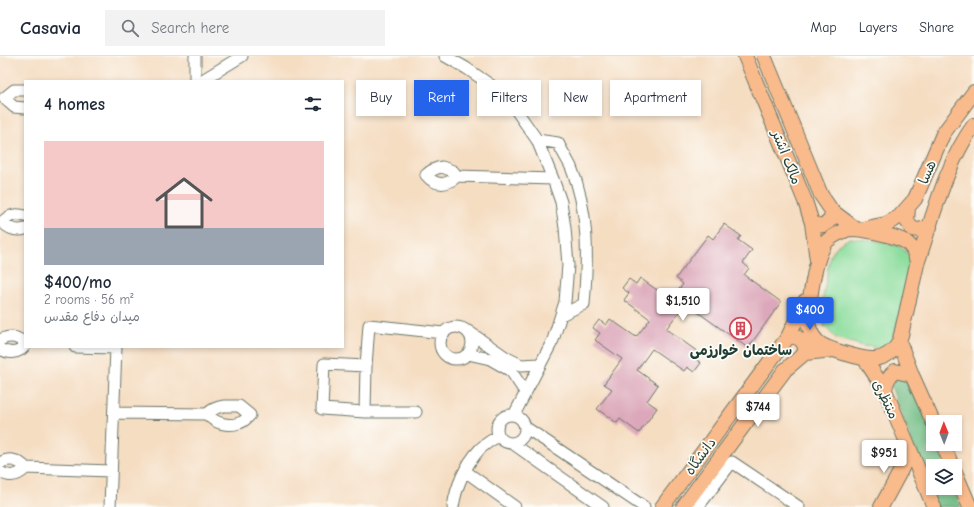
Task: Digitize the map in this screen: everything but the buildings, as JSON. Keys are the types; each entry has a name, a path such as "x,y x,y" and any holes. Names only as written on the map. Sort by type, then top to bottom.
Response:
{"main road":[{"name":"مالک اشتر","path":"745,56 805,201 812,223 818,262"},
{"name":"مالک اشتر","path":"764,56 822,196 832,211 859,229"},
{"name":"هسا","path":"859,229 886,224 899,217 908,208 915,199 943,134 974,92"},
{"name":"هسا","path":"917,264 948,174 968,133 974,126"},
{"path":"908,208 907,221 912,229 919,230 930,227"},
{"path":"812,223 820,226 828,222 831,219 832,211"},
{"path":"849,229 859,229 902,239 913,250 917,264 899,341 890,352 883,357 875,359 864,358 824,346 816,341 808,326 807,317 821,250 828,240 838,233 849,229"},
{"name":"دانشگاه","path":"662,507 788,338 813,284"},
{"path":"788,338 796,337 802,342 804,345 804,353 835,349"},
{"path":"899,341 930,415"},
{"name":"دانشگاه","path":"683,507 785,370 804,353"},
{"name":"منتظری","path":"864,358 885,390 934,507"},
{"path":"885,390 889,376 894,371 912,375"},
{"path":"881,507 910,450"},
{"path":"962,488 970,507"}],"lane":[{"path":"195,56 195,80"},
{"path":"203,80 242,56"},
{"path":"444,56 466,68 498,90 516,110 537,140 561,202 566,228 568,265 565,302 553,340 514,415"},
{"path":"24,90 14,90 4,98 14,107 24,108"},
{"path":"537,140 558,143 571,168 580,196 585,225 587,265 584,304 561,315"},
{"path":"457,176 553,179"},
{"path":"24,216 18,214 12,215 2,222 11,229 17,231 24,229"},
{"path":"365,412 366,366 370,324 443,333"},
{"path":"467,330 471,334 473,345 468,354 458,359 444,353 440,343 443,333 452,327 463,327 507,358 521,365 540,364"},
{"path":"0,340 11,336 17,338 24,344"},
{"path":"0,349 10,353 16,352 24,346"},
{"path":"110,507 116,348"},
{"path":"468,354 490,359 511,371 525,392"},
{"path":"366,366 324,364 322,409 365,412 416,412"},
{"path":"114,412 207,414"},
{"path":"508,414 519,417 525,427 525,432 522,438 512,443 507,443 502,440 496,431 496,425 499,420 508,414"},
{"path":"525,427 644,507"},
{"path":"453,507 455,495 465,471 480,449 498,436"},
{"path":"512,443 603,507"},
{"path":"0,463 11,459 22,464 26,468 111,471"},
{"path":"698,507 732,462 799,507"},
{"path":"0,472 10,476 22,473 26,468"},
{"path":"465,471 515,507"}],"green space":[{"path":"850,238 875,241 900,247 908,255 913,265 893,340 883,348 863,346 836,338 825,327 820,315 830,256 838,245"},
{"path":"895,374 911,379 926,418 926,451 939,451 942,459 926,459 926,480 889,381"},
{"path":"932,495 957,495 961,507 936,507"}],"place":[{"name":"ساختمان خوارزمی","path":"741,328"}]}
